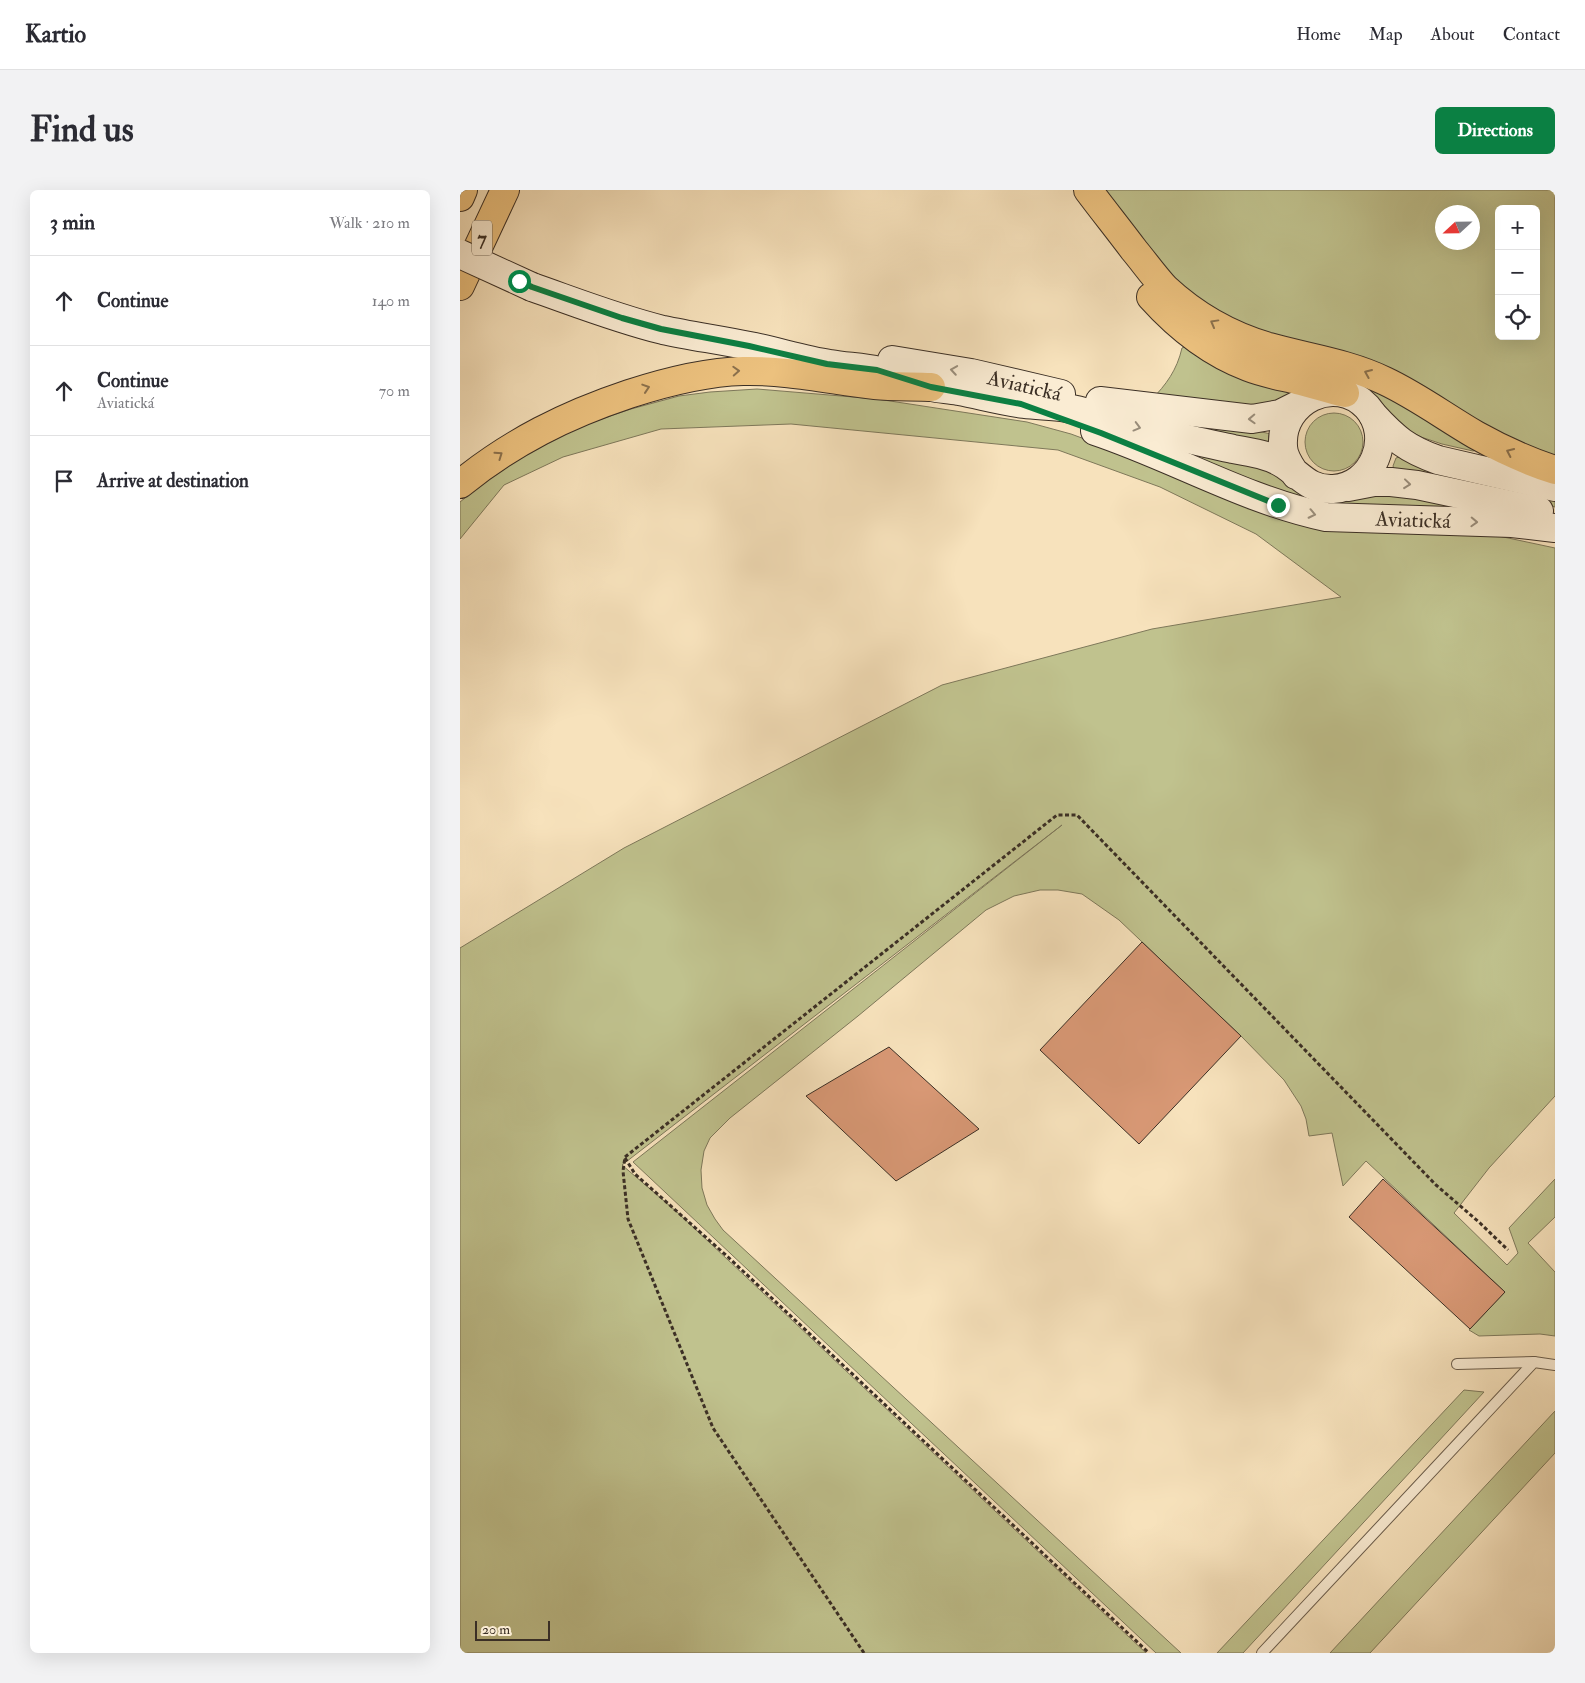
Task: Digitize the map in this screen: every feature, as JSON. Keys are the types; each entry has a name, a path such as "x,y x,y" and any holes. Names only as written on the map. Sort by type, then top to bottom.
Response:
{"highway":[{"name":"7","path":"460,197 463,190"},
{"name":"7","path":"460,286 505,190"},
{"path":"1078,190 1095,225 1136,279 1161,308 1186,330 1213,349 1248,367 1356,400"},
{"path":"1088,190 1164,287 1186,306 1205,318 1245,338 1269,347 1344,364 1367,372 1410,394 1500,448 1555,470"},
{"path":"460,484 500,453 553,423 618,398 687,377 745,371 794,374 877,386 931,387"}],"main road":[{"path":"460,254 532,287 622,318 661,329 749,346 827,364 877,370 931,387 1021,404 1066,408 1167,434 1260,454 1285,465 1306,483 1317,487 1330,489 1374,482 1391,482 1417,485 1555,514"},
{"name":"Aviatická","path":"749,346 826,351 914,364 1001,379 1106,402 1240,419 1252,420 1272,416 1298,405"},
{"path":"1296,475 1282,448 1283,429 1298,405 1316,394 1327,392 1356,400 1390,434 1410,449 1423,455 1555,488"},
{"path":"1342,488 1366,474 1374,464 1379,447 1379,433 1375,420 1356,400"},
{"name":"Aviatická","path":"1021,404 1101,433 1260,498 1301,512 1326,517 1512,523 1555,528"}],"lane":[{"path":"1457,1364 1534,1362 1555,1365"},
{"path":"1262,1653 1534,1362"}],"path":[{"path":"864,1653 713,1428 628,1219 622,1170 625,1157 1057,814 1077,815 1436,1185 1508,1250"},
{"path":"625,1157 635,1174 728,1257 1149,1653"}],"green space":[{"path":"1102,190 1555,190 1555,459 1271,335 1230,320 1176,284"},
{"path":"1189,345 1290,390 1291,397 1263,408 1151,400 1170,377 1182,348"},
{"path":"1268,358 1369,384 1477,450 1473,451 1442,444 1421,437"},
{"path":"757,389 877,399 1027,422 1071,434 1109,448 1246,506 1494,535 1555,548 1555,1096 1489,1168 1454,1213 1507,1265 1518,1253 1509,1228 1555,1179 1555,1217 1528,1243 1555,1272 1555,1336 1540,1334 1479,1336 1469,1330 1505,1292 1366,1161 1343,1186 1332,1133 1309,1136 1301,1106 1284,1080 1241,1036 1119,920 1082,894 1058,890 1040,890 1014,896 986,910 858,1016 730,1118 710,1138 704,1151 701,1170 702,1188 707,1205 723,1230 1181,1653 1156,1653 633,1162 1062,825 622,1165 677,1212 1146,1653 460,1653 460,948 624,848 942,685 1152,629 1341,597 1256,534 1160,487 1058,450 791,424 661,429 563,457 504,485 460,539 460,502 496,473 540,444 584,425 631,409 679,396"},
{"path":"1328,413 1340,413 1355,421 1363,436 1363,448 1355,463 1340,471 1328,471 1313,463 1305,448 1305,436 1313,421"},
{"path":"1162,421 1239,427 1271,434 1270,443"},
{"path":"1169,445 1373,495 1432,498 1477,514 1297,501"},
{"path":"1399,457 1422,467 1555,495 1555,507 1394,469 1393,466 1396,458"},
{"path":"1464,1390 1484,1392 1243,1653 1217,1653"},
{"path":"1555,1411 1555,1453 1370,1653 1330,1653"}],"building":[{"path":"1142,942 1241,1036 1139,1144 1040,1050"},
{"path":"889,1047 979,1129 896,1181 806,1096"},
{"path":"1383,1179 1505,1292 1470,1329 1349,1217"}],"route":[{"path":"519,281 622,318 661,329 749,346 827,364 877,370 931,387 1021,404 1101,433 1278,505"}]}
